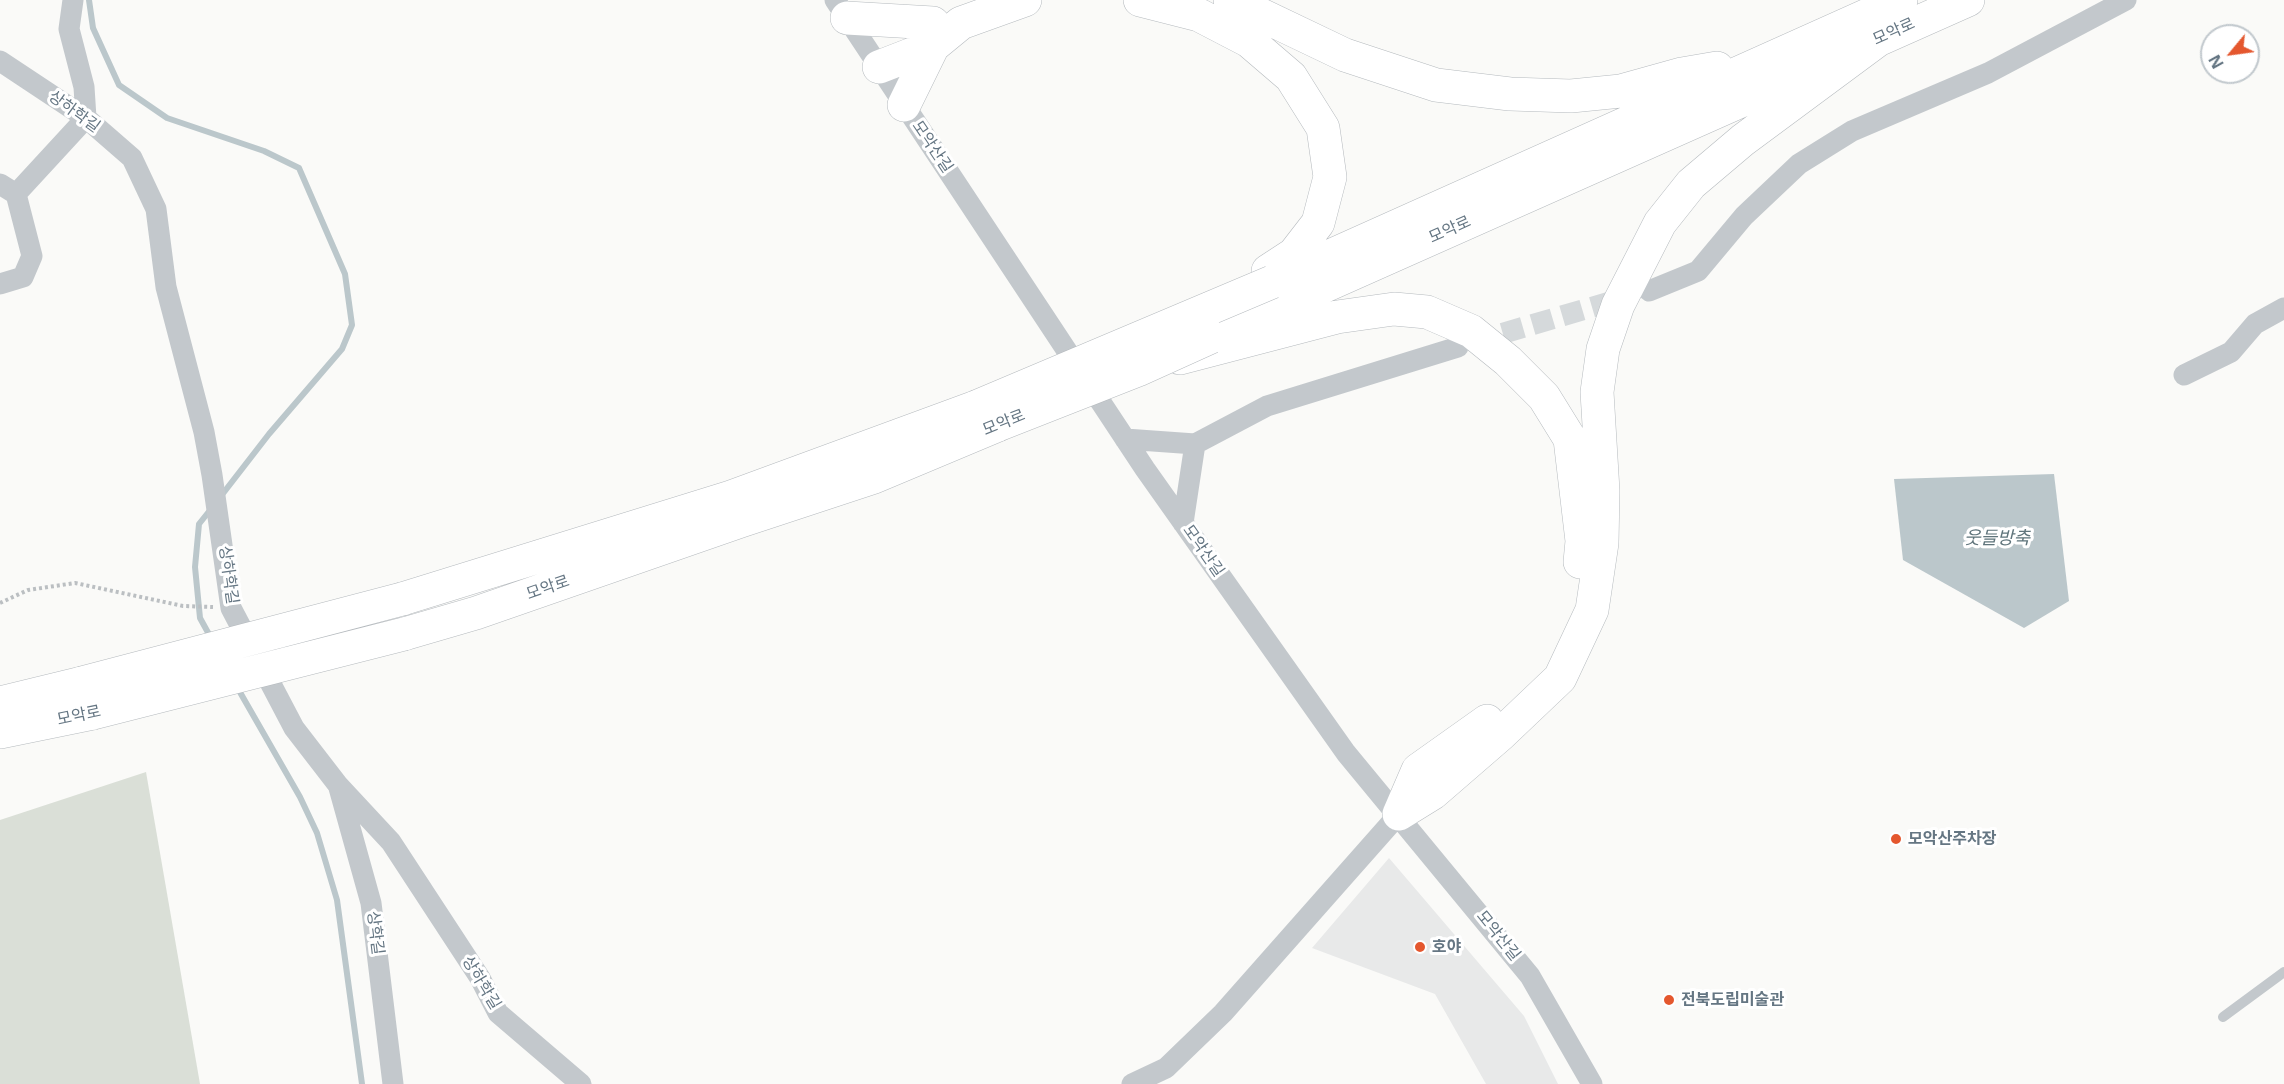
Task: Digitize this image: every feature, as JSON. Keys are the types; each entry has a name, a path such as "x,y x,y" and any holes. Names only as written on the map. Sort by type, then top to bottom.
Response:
{"main road":[{"path":"904,105 933,34 977,0"},
{"path":"879,67 903,43 1025,0"},
{"path":"1140,0 1199,15 1249,41 1291,77 1323,128 1329,167 1330,177 1318,223 1294,254 1237,292 1181,321"},
{"path":"1230,0 1345,55 1436,86 1510,94 1570,96 1621,91 1682,74 1775,57"},
{"name":"모악로","path":"0,732 93,713 404,634 476,613 874,477 987,416 1181,321 1901,0"},
{"name":"모악로","path":"0,703 402,599 1138,370 1968,0"},
{"path":"841,9 933,34"},
{"path":"1399,814 1433,793 1500,735 1560,678 1592,610 1602,543 1603,492 1597,392 1603,349 1618,305 1660,223 1691,184 1743,140 1878,40"},
{"path":"1138,370 1337,317 1394,309 1427,312 1471,331 1508,361 1544,397 1570,439 1582,541 1576,604 1547,666 1490,719 1418,771 1399,814"}],"street":[{"path":"0,284 23,277 32,256 8,189 86,118 84,87 69,29 74,0"},
{"path":"1649,291 1698,271 1744,216 1799,164 1852,131 1988,73 2126,0"},
{"name":"모악산길","path":"841,9 1183,524 1346,753 1399,814 1530,976 1590,1080"},
{"name":"상하학길","path":"0,61 86,118 132,158 156,209 166,287 204,432 223,539 223,555 231,608 294,728 338,785 391,843 480,978 498,1013 581,1084"},
{"path":"2184,375 2231,352 2255,324 2284,308"},
{"path":"1125,439 1195,444 1267,406 1458,347"},
{"path":"1183,524 1195,444"},
{"name":"상학길","path":"338,785 371,903 393,1084"},
{"path":"1132,1084 1166,1068 1223,1012 1399,814"}],"lane":[{"path":"2223,1017 2284,972"}],"path":[{"path":"0,603 28,590 75,583 183,606 231,608"}],"shaded area":[{"path":"146,772 200,1084 0,1084 0,820"},
{"path":"1389,858 1524,1016 1558,1084 1486,1084 1435,994 1312,948"}],"water":[{"name":"웃들방축","path":"2054,474 2069,601 2024,628 1903,560 1894,479"}],"waterway":[{"path":"89,0 93,28 119,85 167,118 264,151 299,168 345,274 352,325 342,349 269,434 221,496"},
{"path":"211,509 199,524 195,567 200,618 211,638"},
{"path":"237,687 300,797 317,833 337,900 362,1084"}],"tunnel":[{"path":"1473,342 1627,297"}],"place":[{"name":"모악산주차장","path":"1896,839"},
{"name":"호야","path":"1420,947"},
{"name":"전북도립미술관","path":"1669,1000"}]}
